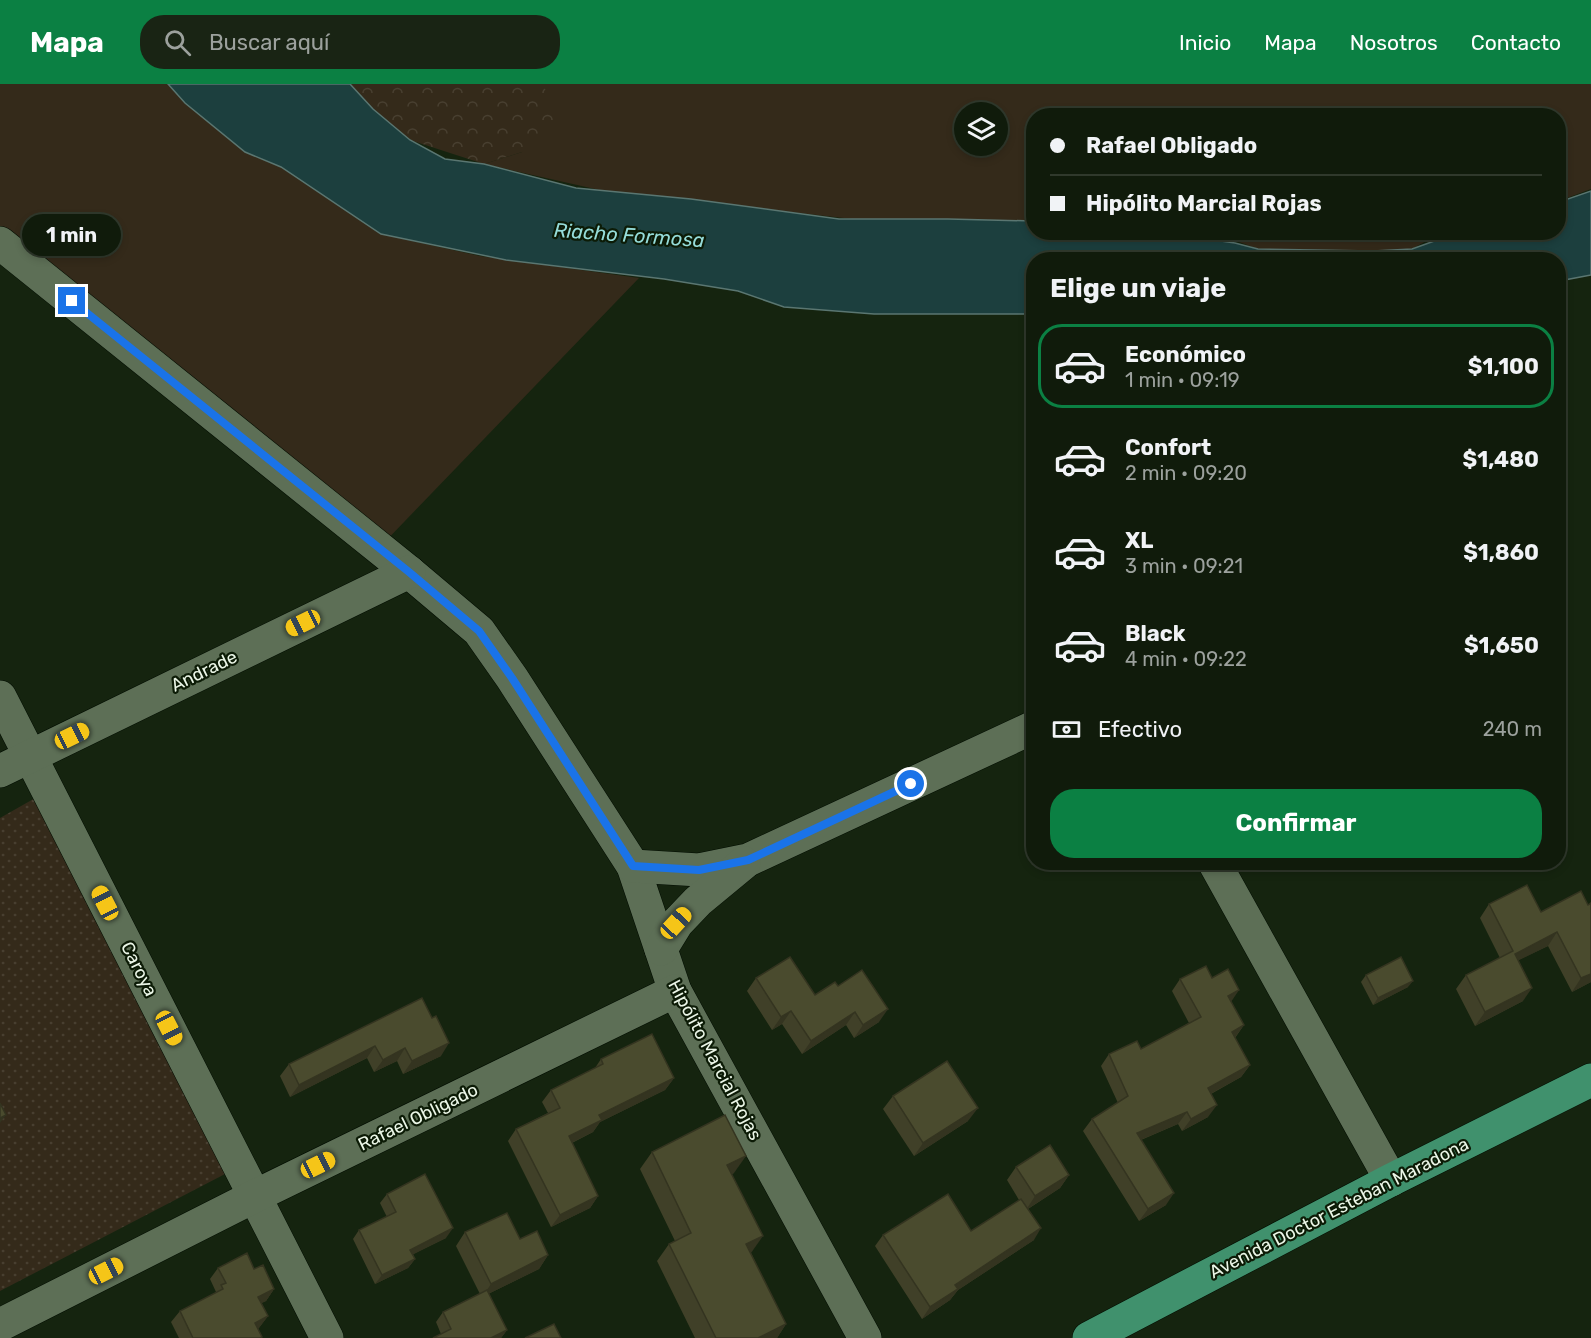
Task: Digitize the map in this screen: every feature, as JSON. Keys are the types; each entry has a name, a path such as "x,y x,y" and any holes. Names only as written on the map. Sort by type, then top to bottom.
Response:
{"main road":[{"name":"Avenida Doctor Esteban Maradona","path":"1089,1338 1391,1180 1591,1080"}],"street":[{"name":"Hipólito Marcial Rojas","path":"0,243 479,631 512,678 633,866 675,991 865,1338"},
{"name":"Andrade","path":"0,771 409,572"},
{"name":"Caroya","path":"0,697 327,1338"},
{"path":"633,866 699,870 748,860 1026,731"},
{"path":"661,949 676,923 698,901 748,860"},
{"path":"1219,870 1391,1180"},
{"name":"Rafael Obligado","path":"0,1325 255,1196 675,991"}],"green space":[{"path":"0,84 168,84 185,103 245,152 281,167 381,234 480,256 639,278 379,548 0,243"},
{"path":"350,84 542,84 548,94 556,132 522,152 484,164 410,140 373,109"},
{"path":"537,84 1591,84 1591,189 1566,198 1566,108 1026,108 1026,221 861,220 604,191 484,164 522,152"},
{"path":"1234,240 1428,240 1412,249 1373,251 1258,249"},
{"path":"44,793 225,1174 0,1291 0,818"}],"water":[{"name":"Riacho Formosa","path":"168,84 350,84 373,109 410,140 445,159 484,164 576,188 691,199 839,219 1026,221 1026,240 1213,240 1258,249 1373,251 1412,249 1437,240 1566,240 1566,200 1591,191 1591,275 1566,280 1566,252 1026,252 1026,314 874,314 784,307 738,291 664,279 506,260 381,234 281,167 245,152 185,103"}],"building":[{"path":"1527,885 1541,912 1581,891 1588,905 1591,903 1591,974 1581,978 1557,932 1515,954 1532,988 1485,1012 1466,975 1513,951 1489,904"},
{"path":"790,957 815,995 835,982 838,986 862,970 888,1009 863,1025 855,1012 811,1041 791,1011 781,1017 756,978"},
{"path":"1401,957 1413,981 1378,998 1366,975"},
{"path":"1206,966 1212,978 1228,969 1239,990 1228,996 1244,1025 1232,1032 1250,1065 1208,1088 1217,1105 1191,1119 1187,1112 1137,1133 1174,1193 1148,1209 1092,1119 1128,1096 1109,1054 1137,1041 1141,1049 1201,1017 1180,979"},
{"path":"422,998 432,1018 436,1016 449,1043 412,1061 405,1048 383,1060 375,1046 299,1085 289,1064"},
{"path":"652,1034 674,1078 599,1115 602,1120 569,1136 598,1196 560,1215 516,1129 560,1108 551,1090 603,1064 601,1059"},
{"path":"947,1061 978,1108 923,1143 893,1096"},
{"path":"0,1103 6,1115 0,1118"},
{"path":"725,1115 746,1156 727,1165 763,1236 746,1244 786,1324 758,1338 716,1338 669,1244 691,1233 652,1152"},
{"path":"1050,1145 1069,1175 1035,1196 1016,1167"},
{"path":"425,1174 453,1228 410,1250 415,1259 382,1275 359,1230 396,1212 387,1194"},
{"path":"948,1194 971,1231 1021,1199 1041,1228 955,1285 958,1289 930,1307 883,1235"},
{"path":"507,1213 520,1239 537,1231 548,1255 491,1284 465,1232"},
{"path":"247,1253 254,1269 263,1265 274,1289 258,1297 268,1316 255,1323 262,1337 193,1338 180,1311 223,1289 221,1285 226,1283 218,1268"},
{"path":"487,1290 507,1330 491,1338 433,1338 451,1329 443,1312"},
{"path":"554,1324 561,1338 525,1338"}],"route":[{"path":"72,301 479,631 512,678 633,866 699,870 748,860 911,784"}]}
